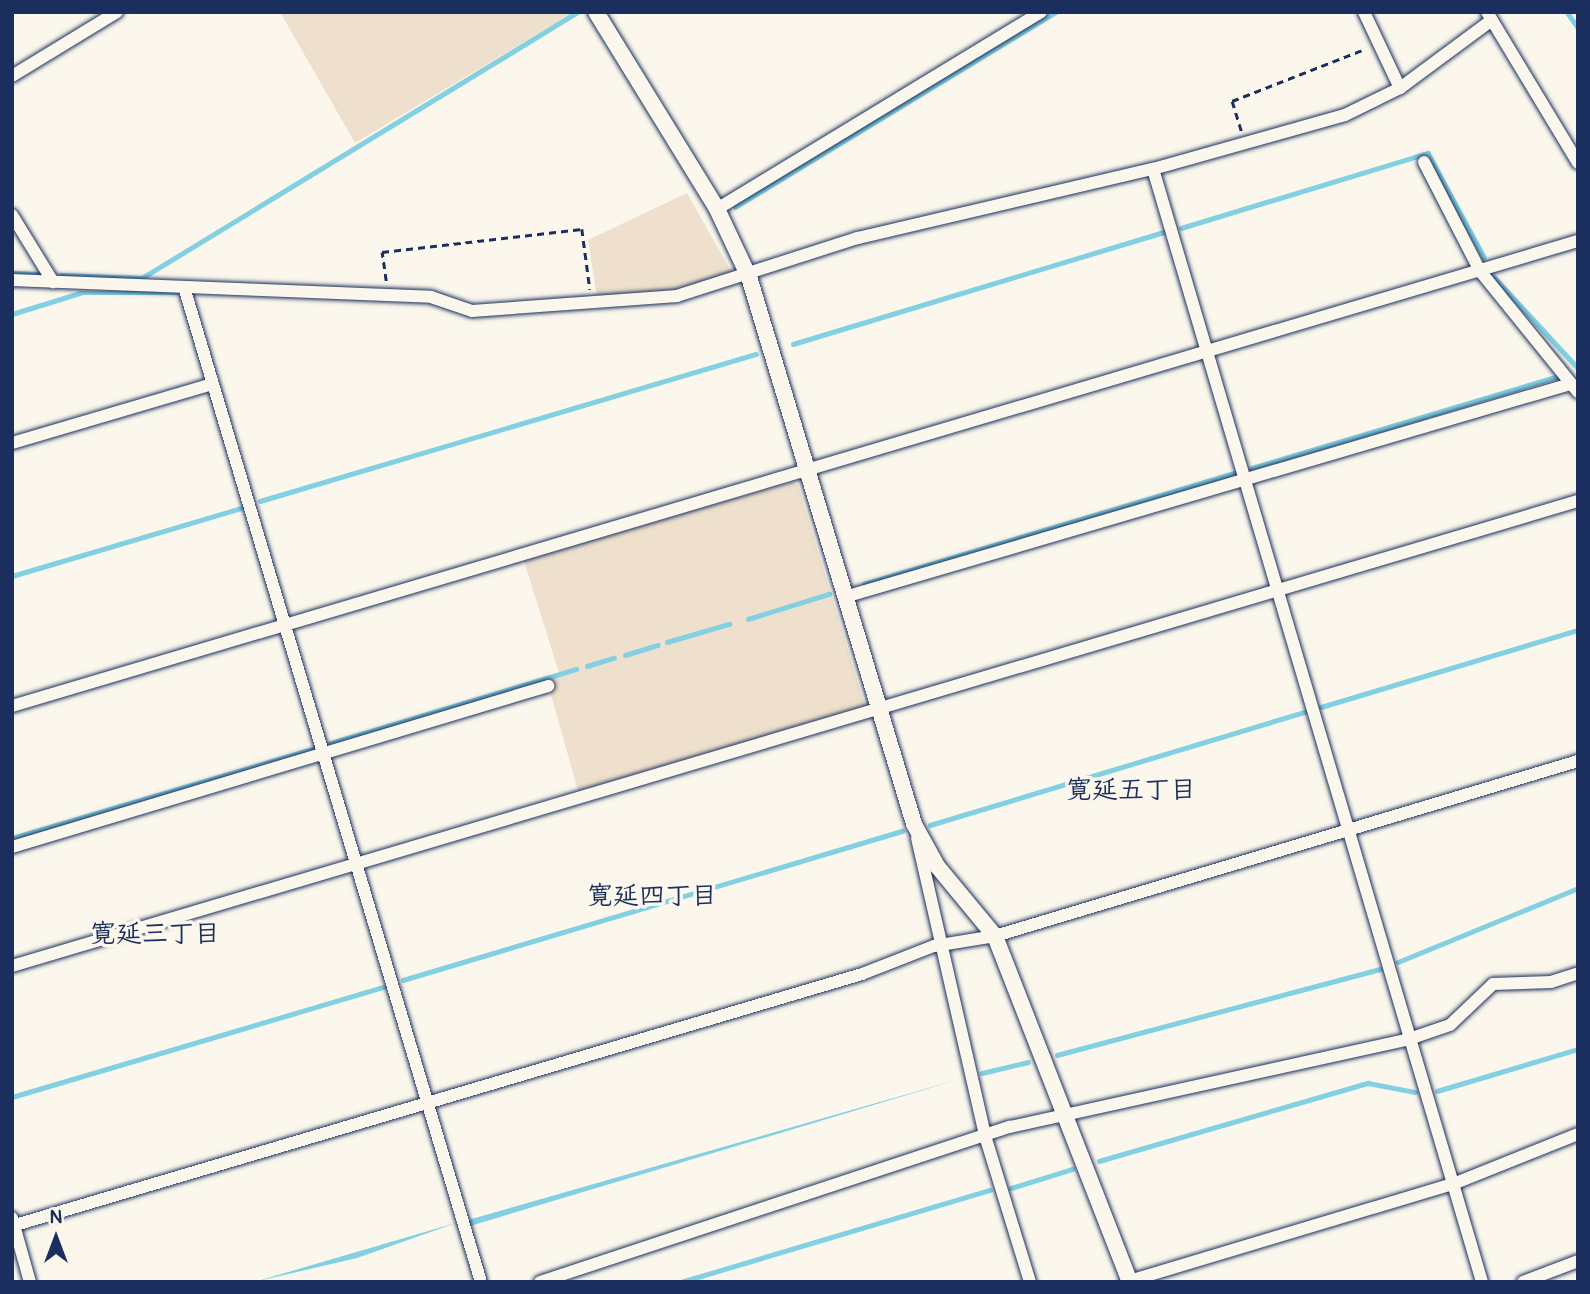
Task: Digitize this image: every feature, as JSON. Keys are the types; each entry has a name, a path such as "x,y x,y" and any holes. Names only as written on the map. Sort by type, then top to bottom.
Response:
{"street":[{"path":"12,76 117,12"},
{"path":"596,12 717,209 749,277 848,596 914,824 947,946 986,1139 1030,1282"},
{"path":"717,209 1041,12"},
{"path":"1364,12 1400,88"},
{"path":"12,280 431,297 472,311 677,296 749,277 858,238 1153,169 1345,115 1400,88 1490,16 1578,163"},
{"path":"848,596 1245,479 1574,388 1480,271 1423,163"},
{"path":"1153,169 1482,1282"},
{"path":"12,215 53,282"},
{"path":"12,706 1578,240"},
{"path":"184,287 481,1282"},
{"path":"12,443 213,384"},
{"path":"12,966 1578,501"},
{"path":"12,846 548,686"},
{"path":"30,1282 13,1223 429,1103 947,946 995,936 1578,761"},
{"path":"914,824 937,866 995,936 1129,1281 1453,1184 1578,1134"},
{"path":"540,1282 839,1180 1066,1114 1409,1039 1450,1025 1493,984 1551,982 1578,972"},
{"path":"1523,1282 1578,1261"}],"path":[{"path":"1247,144 1232,101 1377,44"},
{"path":"387,295 382,253 582,229 592,303"}],"shaded area":[{"path":"280,12 574,12 355,143"},
{"path":"687,193 732,273 677,291 597,297 588,240"},
{"path":"791,482 798,485 865,706 578,791 547,680 560,676 524,561"}],"water":[{"path":"960,1079 470,1226 468,1220"},
{"path":"459,1222 357,1258 254,1282"}],"waterway":[{"path":"735,207 1056,12"},
{"path":"1567,12 1578,28"},
{"path":"61,275 142,278 576,13"},
{"path":"1181,228 1428,153 1484,257"},
{"path":"793,344 1163,232"},
{"path":"12,273 37,274"},
{"path":"1495,278 1578,368"},
{"path":"12,314 80,293 176,293"},
{"path":"260,501 756,354"},
{"path":"1252,468 1559,376"},
{"path":"864,584 1235,473"},
{"path":"12,576 241,508"},
{"path":"748,619 829,594"},
{"path":"667,642 729,624"},
{"path":"1321,707 1578,630"},
{"path":"625,655 657,645"},
{"path":"587,666 614,658"},
{"path":"331,743 576,669"},
{"path":"930,825 1304,712"},
{"path":"12,838 313,749"},
{"path":"403,980 902,831"},
{"path":"1398,962 1578,888"},
{"path":"1057,1055 1380,969"},
{"path":"12,1097 383,987"},
{"path":"1437,1091 1578,1049"},
{"path":"982,1073 1028,1062"},
{"path":"1099,1161 1368,1083 1415,1092"},
{"path":"1011,1188 1072,1169"},
{"path":"681,1282 990,1190"}],"district":[{"name":"寛延五丁目","path":"1131,791"},
{"name":"寛延四丁目","path":"652,897"},
{"name":"寛延三丁目","path":"155,935"}]}
